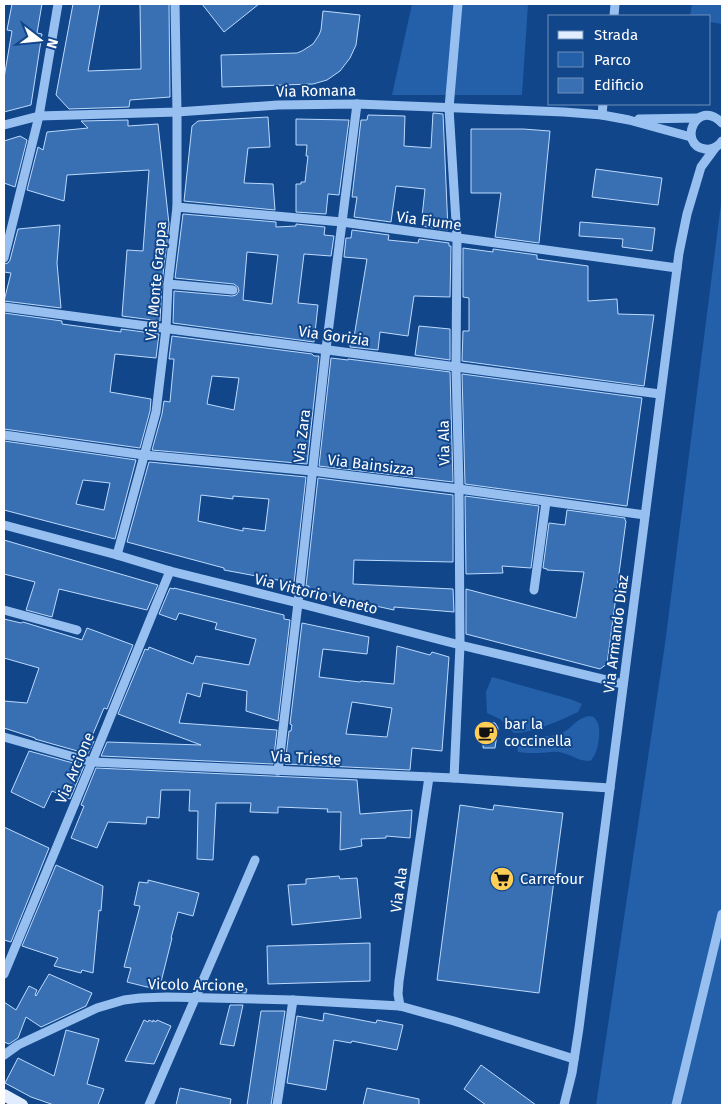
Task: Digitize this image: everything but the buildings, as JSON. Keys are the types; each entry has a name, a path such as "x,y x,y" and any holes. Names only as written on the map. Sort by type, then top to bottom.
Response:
{"main road":[{"path":"4,1095 22,1105"}],"street":[{"path":"4,258 39,116 58,4"},
{"name":"Via Monte Grappa","path":"117,555 157,404 166,329 168,284 177,207 175,4"},
{"name":"Via Ala","path":"454,778 460,645 459,489 456,367 457,238 449,108 458,4"},
{"name":"Via Romana","path":"4,126 39,116 177,112 278,105 356,104 602,115 629,120 693,140 701,148 708,149 720,144"},
{"name":"Via Zara","path":"278,770 356,104"},
{"path":"602,115 603,105"},
{"name":"Via Romana","path":"629,120 698,118 704,115 711,115 722,123"},
{"path":"698,118 693,123 691,130 701,167"},
{"name":"Via Armando Diaz","path":"564,1105 580,1021 677,268 684,226 701,167 720,144"},
{"name":"Via Fiume","path":"177,207 342,222 677,268"},
{"name":"Via Monte Grappa","path":"168,284 233,290"},
{"name":"Via Gorizia","path":"4,307 660,394"},
{"name":"Via Bainsizza","path":"4,435 144,456 312,471 645,515"},
{"path":"534,590 546,502"},
{"name":"Via Vittorio Veneto","path":"4,525 170,571 298,602 460,645 624,684"},
{"name":"Via Arcione","path":"4,974 170,571"},
{"path":"4,610 77,630"},
{"name":"Via Trieste","path":"4,737 92,762 454,778 610,788"},
{"name":"Via Ala","path":"400,1006 398,994 429,777"},
{"path":"150,1105 255,860"},
{"path":"676,1105 722,914"},
{"name":"Vicolo Arcione","path":"4,1055 18,1045 110,1003 140,998 195,997 400,1006 574,1059"},
{"path":"277,1105 293,1000"}],"green space":[{"path":"412,4 528,4 522,95 392,95"},
{"path":"692,4 722,4 722,24 711,22 711,15 690,15"},
{"path":"722,196 722,1105 596,1105 665,644"},
{"path":"492,677 582,704 578,712 555,722 530,731 514,733 500,719 487,713 486,692"},
{"path":"584,717 594,717 599,726 596,751 590,761 559,752 518,752 517,744 521,740 559,734"}],"place":[{"name":"bar la coccinella","path":"486,733"},
{"name":"Carrefour","path":"502,879"}]}
